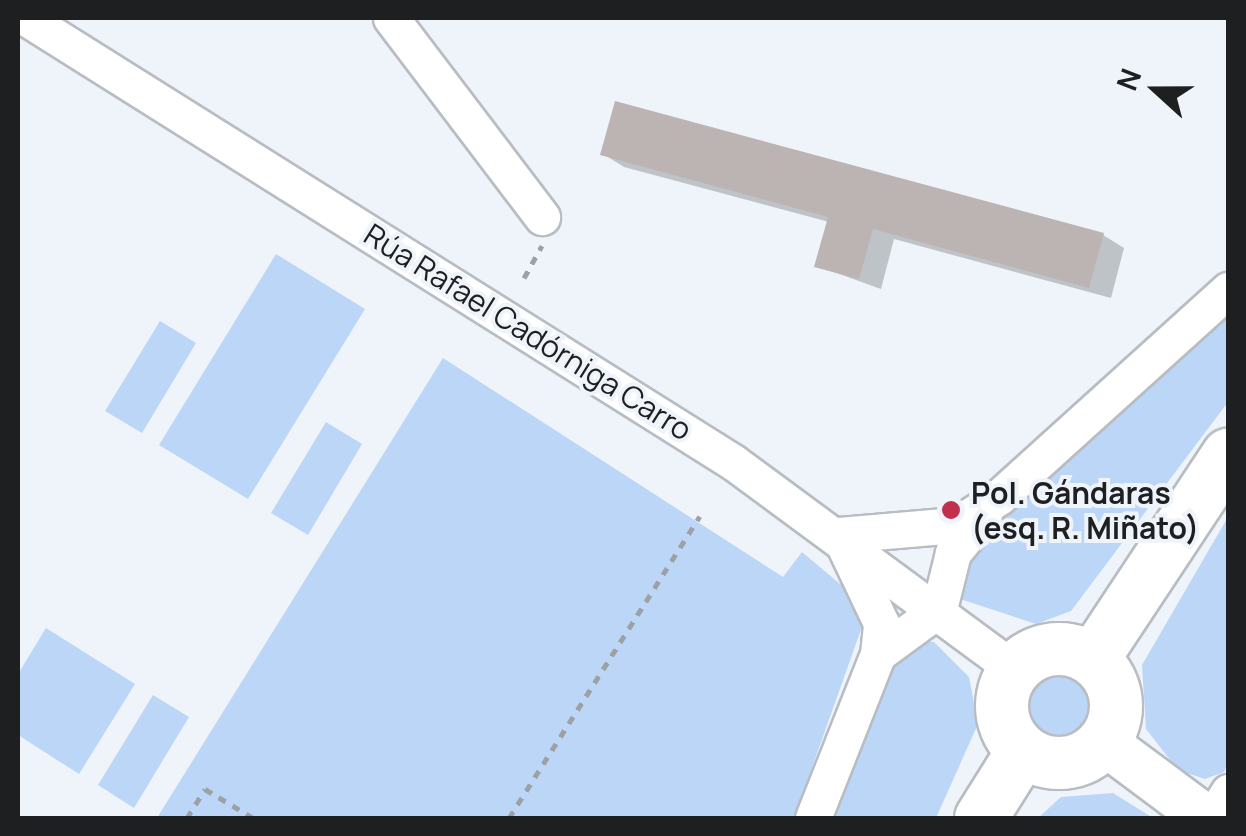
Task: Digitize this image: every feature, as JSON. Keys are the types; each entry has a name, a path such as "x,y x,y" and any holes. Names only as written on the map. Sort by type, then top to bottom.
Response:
{"highway":[{"path":"1093,659 1228,455"},
{"path":"1061,648 1093,659 1114,690 1113,726 1104,742 1090,754 1056,764 1023,751 1003,721 1001,703 1014,669 1044,650 1061,648"},
{"path":"981,818 1023,751"}],"main road":[{"path":"1104,742 1209,818"}],"street":[{"name":"Rúa Rafael Cadórniga Carro","path":"26,18 604,377 839,535 1014,669"},
{"path":"391,18 542,217"},
{"path":"814,818 878,654 881,623 839,535 956,525 998,497 1228,290"},
{"path":"878,654 938,609 953,553 998,497"},
{"path":"1209,818 1228,792"}],"path":[{"path":"509,818 700,516"},
{"path":"188,818 205,789 253,818"}],"shaded area":[{"path":"276,254 365,309 248,499 159,445"},
{"path":"1228,315 1228,402 1071,611 1036,624 960,599 954,584 961,549"},
{"path":"160,321 196,343 142,433 105,411"},
{"path":"443,358 783,577 802,552 846,589 863,624 794,818 157,818"},
{"path":"326,422 362,444 308,535 271,513"},
{"path":"1228,517 1228,762 1224,772 1205,779 1178,770 1146,729 1142,665"},
{"path":"46,628 135,684 79,774 18,735 18,674"},
{"path":"905,640 934,642 969,677 978,724 936,818 830,818 884,672"},
{"path":"1060,671 1084,682 1095,706 1084,730 1060,741 1036,730 1025,706 1036,682"},
{"path":"153,695 189,717 134,808 98,785"},
{"path":"1113,793 1153,818 1038,818 1061,797"}],"building":[{"path":"615,101 1104,233 1089,288 873,229 859,279 814,267 828,217 600,155"}],"place":[{"name":"Pol. Gándaras (esq. R. Miñato)","path":"951,510"}]}
